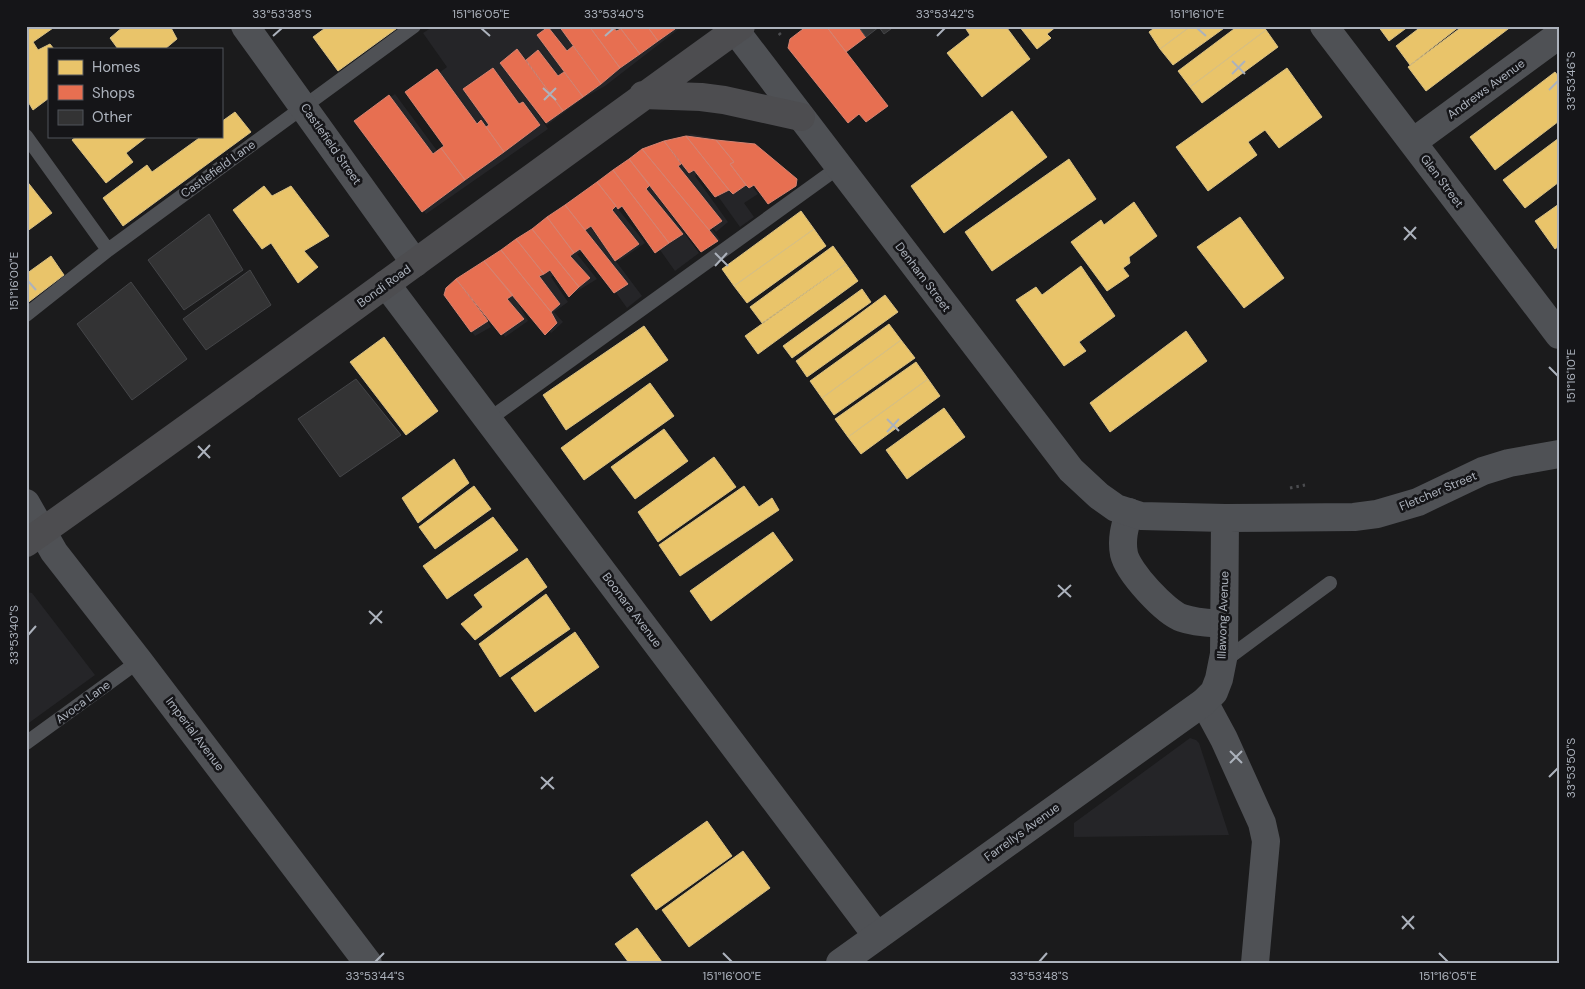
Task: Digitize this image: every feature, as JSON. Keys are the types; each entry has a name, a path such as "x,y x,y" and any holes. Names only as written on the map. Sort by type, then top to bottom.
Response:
{"main road":[{"name":"Bondi Road","path":"35,538 736,28"},
{"path":"643,95 701,97 731,101 801,118"}],"street":[{"name":"Castlefield Street","path":"245,26 415,263"},
{"name":"Glen Street","path":"1324,26 1559,335"},
{"name":"Denham Street","path":"736,28 801,118 1071,470 1099,496 1116,508 1142,516 1225,518"},
{"name":"Andrews Avenue","path":"1412,142 1559,35"},
{"name":"Boonara Avenue","path":"386,284 877,936"},
{"name":"Fletcher Street","path":"1225,518 1354,517 1377,514 1418,502 1483,472 1509,463 1559,454"},
{"name":"Imperial Avenue","path":"26,503 35,538 54,552 60,559 368,963"},
{"path":"1129,512 1123,533 1124,555 1147,590 1163,606 1181,618 1224,624"},
{"name":"Illawong Avenue","path":"1204,702 1214,692 1219,679 1224,654 1225,518"},
{"path":"1204,702 1224,739 1262,823 1266,841 1255,963"},
{"name":"Farrellys Avenue","path":"840,963 1204,702"}],"lane":[{"name":"Castlefield Lane","path":"26,315 108,250 414,26"},
{"path":"26,136 108,250"},
{"path":"488,420 839,167"},
{"path":"1222,662 1330,583"},
{"name":"Avoca Lane","path":"26,743 139,661"}],"path":[{"path":"779,33 783,38"},
{"path":"1290,488 1305,485"}],"shaded area":[{"path":"434,26 616,26 618,30 626,26 680,26 680,28 605,86 585,97 547,125 510,73 548,129 426,214 358,119 395,94 438,152 449,145 413,92 447,67 423,33"},
{"path":"691,134 713,138 758,194 744,203 754,217 740,227 700,171 695,176 728,222 716,232 680,184 720,240 704,250 655,185 651,188 699,253 675,271 628,205 618,209 645,243 619,261 595,226 591,228 642,296 627,308 585,249 577,254 597,279 574,293 557,272 551,277 568,302 554,312 563,322 551,333 521,293 514,296 528,321 505,337 492,315 486,318 491,327 475,336 445,297 461,283 555,217 650,146"},
{"path":"26,592 32,593 95,675 26,725"},
{"path":"1190,738 1199,743 1229,835 1074,837 1074,823"}],"building: Homes":[{"path":"26,26 51,26 53,28 33,42 38,50 50,44 53,48 48,48 48,99 33,110 26,98"},
{"path":"124,26 170,26 177,39 166,48 117,48 110,38"},
{"path":"328,26 400,26 338,71 313,37"},
{"path":"964,26 1010,26 1007,28 1030,59 982,97 947,53 970,35"},
{"path":"1019,26 1057,26 1047,34 1051,38 1037,49"},
{"path":"1157,26 1191,26 1160,49 1149,32"},
{"path":"1191,26 1227,26 1173,65 1160,49"},
{"path":"1238,26 1263,26 1266,30 1190,87 1178,71"},
{"path":"1378,26 1409,26 1389,41"},
{"path":"1422,26 1460,26 1410,65 1396,46"},
{"path":"1463,26 1512,26 1426,91 1408,67"},
{"path":"1266,30 1278,47 1202,103 1190,87"},
{"path":"1287,68 1322,117 1279,148 1265,130 1248,142 1257,155 1208,191 1176,147"},
{"path":"1555,72 1559,77 1559,121 1495,170 1470,137"},
{"path":"1012,111 1047,157 944,233 911,186"},
{"path":"235,112 251,132 123,226 103,198 147,165 152,172 199,138 222,138 222,121"},
{"path":"74,138 145,138 126,153 133,162 106,183 72,140"},
{"path":"1559,138 1559,182 1525,208 1503,180"},
{"path":"1069,159 1096,199 992,271 965,232"},
{"path":"26,180 52,213 26,232"},
{"path":"264,186 272,196 291,186 329,236 304,251 318,267 298,283 271,243 262,249 233,210"},
{"path":"1134,202 1157,236 1129,257 1130,263 1123,268 1129,276 1107,291 1071,242 1101,220 1104,225"},
{"path":"1559,204 1559,246 1555,249 1535,221"},
{"path":"801,211 814,229 734,286 722,269"},
{"path":"1240,217 1284,278 1244,308 1197,247"},
{"path":"814,229 826,246 747,303 734,286"},
{"path":"833,246 846,264 762,323 750,307"},
{"path":"51,256 64,275 26,304 26,274"},
{"path":"846,264 858,281 758,354 745,336"},
{"path":"1081,266 1115,316 1079,342 1086,351 1064,366 1016,300 1036,287 1042,295"},
{"path":"862,289 871,302 792,358 783,346"},
{"path":"885,295 898,312 807,377 796,361"},
{"path":"889,324 901,340 822,398 810,381"},
{"path":"644,326 668,360 566,430 543,395"},
{"path":"1186,331 1207,361 1110,432 1090,403"},
{"path":"384,337 438,411 406,435 350,362"},
{"path":"901,340 915,358 834,415 822,398"},
{"path":"916,362 928,379 848,437 835,419"},
{"path":"928,379 940,396 861,454 848,437"},
{"path":"650,383 674,416 584,480 561,448"},
{"path":"944,408 965,437 907,479 886,450"},
{"path":"664,429 688,461 635,499 611,467"},
{"path":"714,457 736,487 658,542 638,512"},
{"path":"454,459 469,483 418,523 402,498"},
{"path":"474,486 491,509 435,549 419,527"},
{"path":"744,486 759,507 772,498 779,510 680,576 659,545"},
{"path":"493,517 518,550 447,599 423,566"},
{"path":"773,532 793,560 711,621 690,591"},
{"path":"527,558 547,587 475,640 461,624 483,607 474,595"},
{"path":"546,594 570,629 500,677 479,644"},
{"path":"575,632 599,667 535,712 511,678"},
{"path":"707,821 732,856 656,910 631,875"},
{"path":"743,851 770,888 689,947 662,910"},
{"path":"637,928 662,962 629,963 615,944"}],"building: Shops":[{"path":"559,26 589,26 620,68 601,84"},
{"path":"589,26 613,26 616,31 621,29 640,54 620,68"},
{"path":"623,26 647,26 658,41 640,54 621,29"},
{"path":"647,26 676,26 675,29 658,41"},
{"path":"807,26 826,26 888,106 866,122 859,114 848,123 788,48 790,39"},
{"path":"826,26 858,26 866,37 846,52"},
{"path":"548,27 567,51 573,46 601,84 583,97 537,35"},
{"path":"517,49 563,111 546,123 500,63"},
{"path":"538,50 558,76 564,72 583,97 563,111 526,60"},
{"path":"493,68 519,104 523,102 540,125 504,152 486,127 489,125 463,89"},
{"path":"437,69 477,124 481,120 504,152 465,180 441,148 444,146 405,92"},
{"path":"389,95 433,154 441,148 465,180 422,212 354,121"},
{"path":"686,136 716,140 734,162 730,164 746,185 733,194"},
{"path":"686,136 729,190 715,197 694,170 689,173 664,141"},
{"path":"716,140 755,144 797,179 796,186 768,204 754,185 749,188 746,185 730,164 734,162"},
{"path":"664,141 681,164 678,166 722,221 709,230 642,149"},
{"path":"642,149 718,241 701,252 629,159"},
{"path":"629,159 650,185 646,189 683,234 669,243 613,170"},
{"path":"613,170 669,243 655,253 622,206 618,209 597,182"},
{"path":"597,182 616,206 612,210 639,244 615,261 591,226 585,230 565,205"},
{"path":"565,205 628,284 614,293 580,249 574,253 547,217"},
{"path":"547,217 574,253 570,256 590,278 579,287 532,229"},
{"path":"532,229 579,287 569,297 550,270 544,274 516,239"},
{"path":"516,239 544,274 539,276 560,304 551,312 501,250"},
{"path":"501,250 551,312 557,323 545,335 484,261"},
{"path":"484,261 513,295 507,299 524,319 501,335 456,279"},
{"path":"456,279 488,321 471,332 444,295 446,288"}],"building: Other":[{"path":"858,26 895,26 884,34 879,27 866,37"},
{"path":"209,214 243,270 184,310 148,260"},
{"path":"250,270 271,305 206,350 183,319"},
{"path":"131,282 187,359 132,400 77,324"},
{"path":"356,379 401,435 340,477 298,419"}]}
